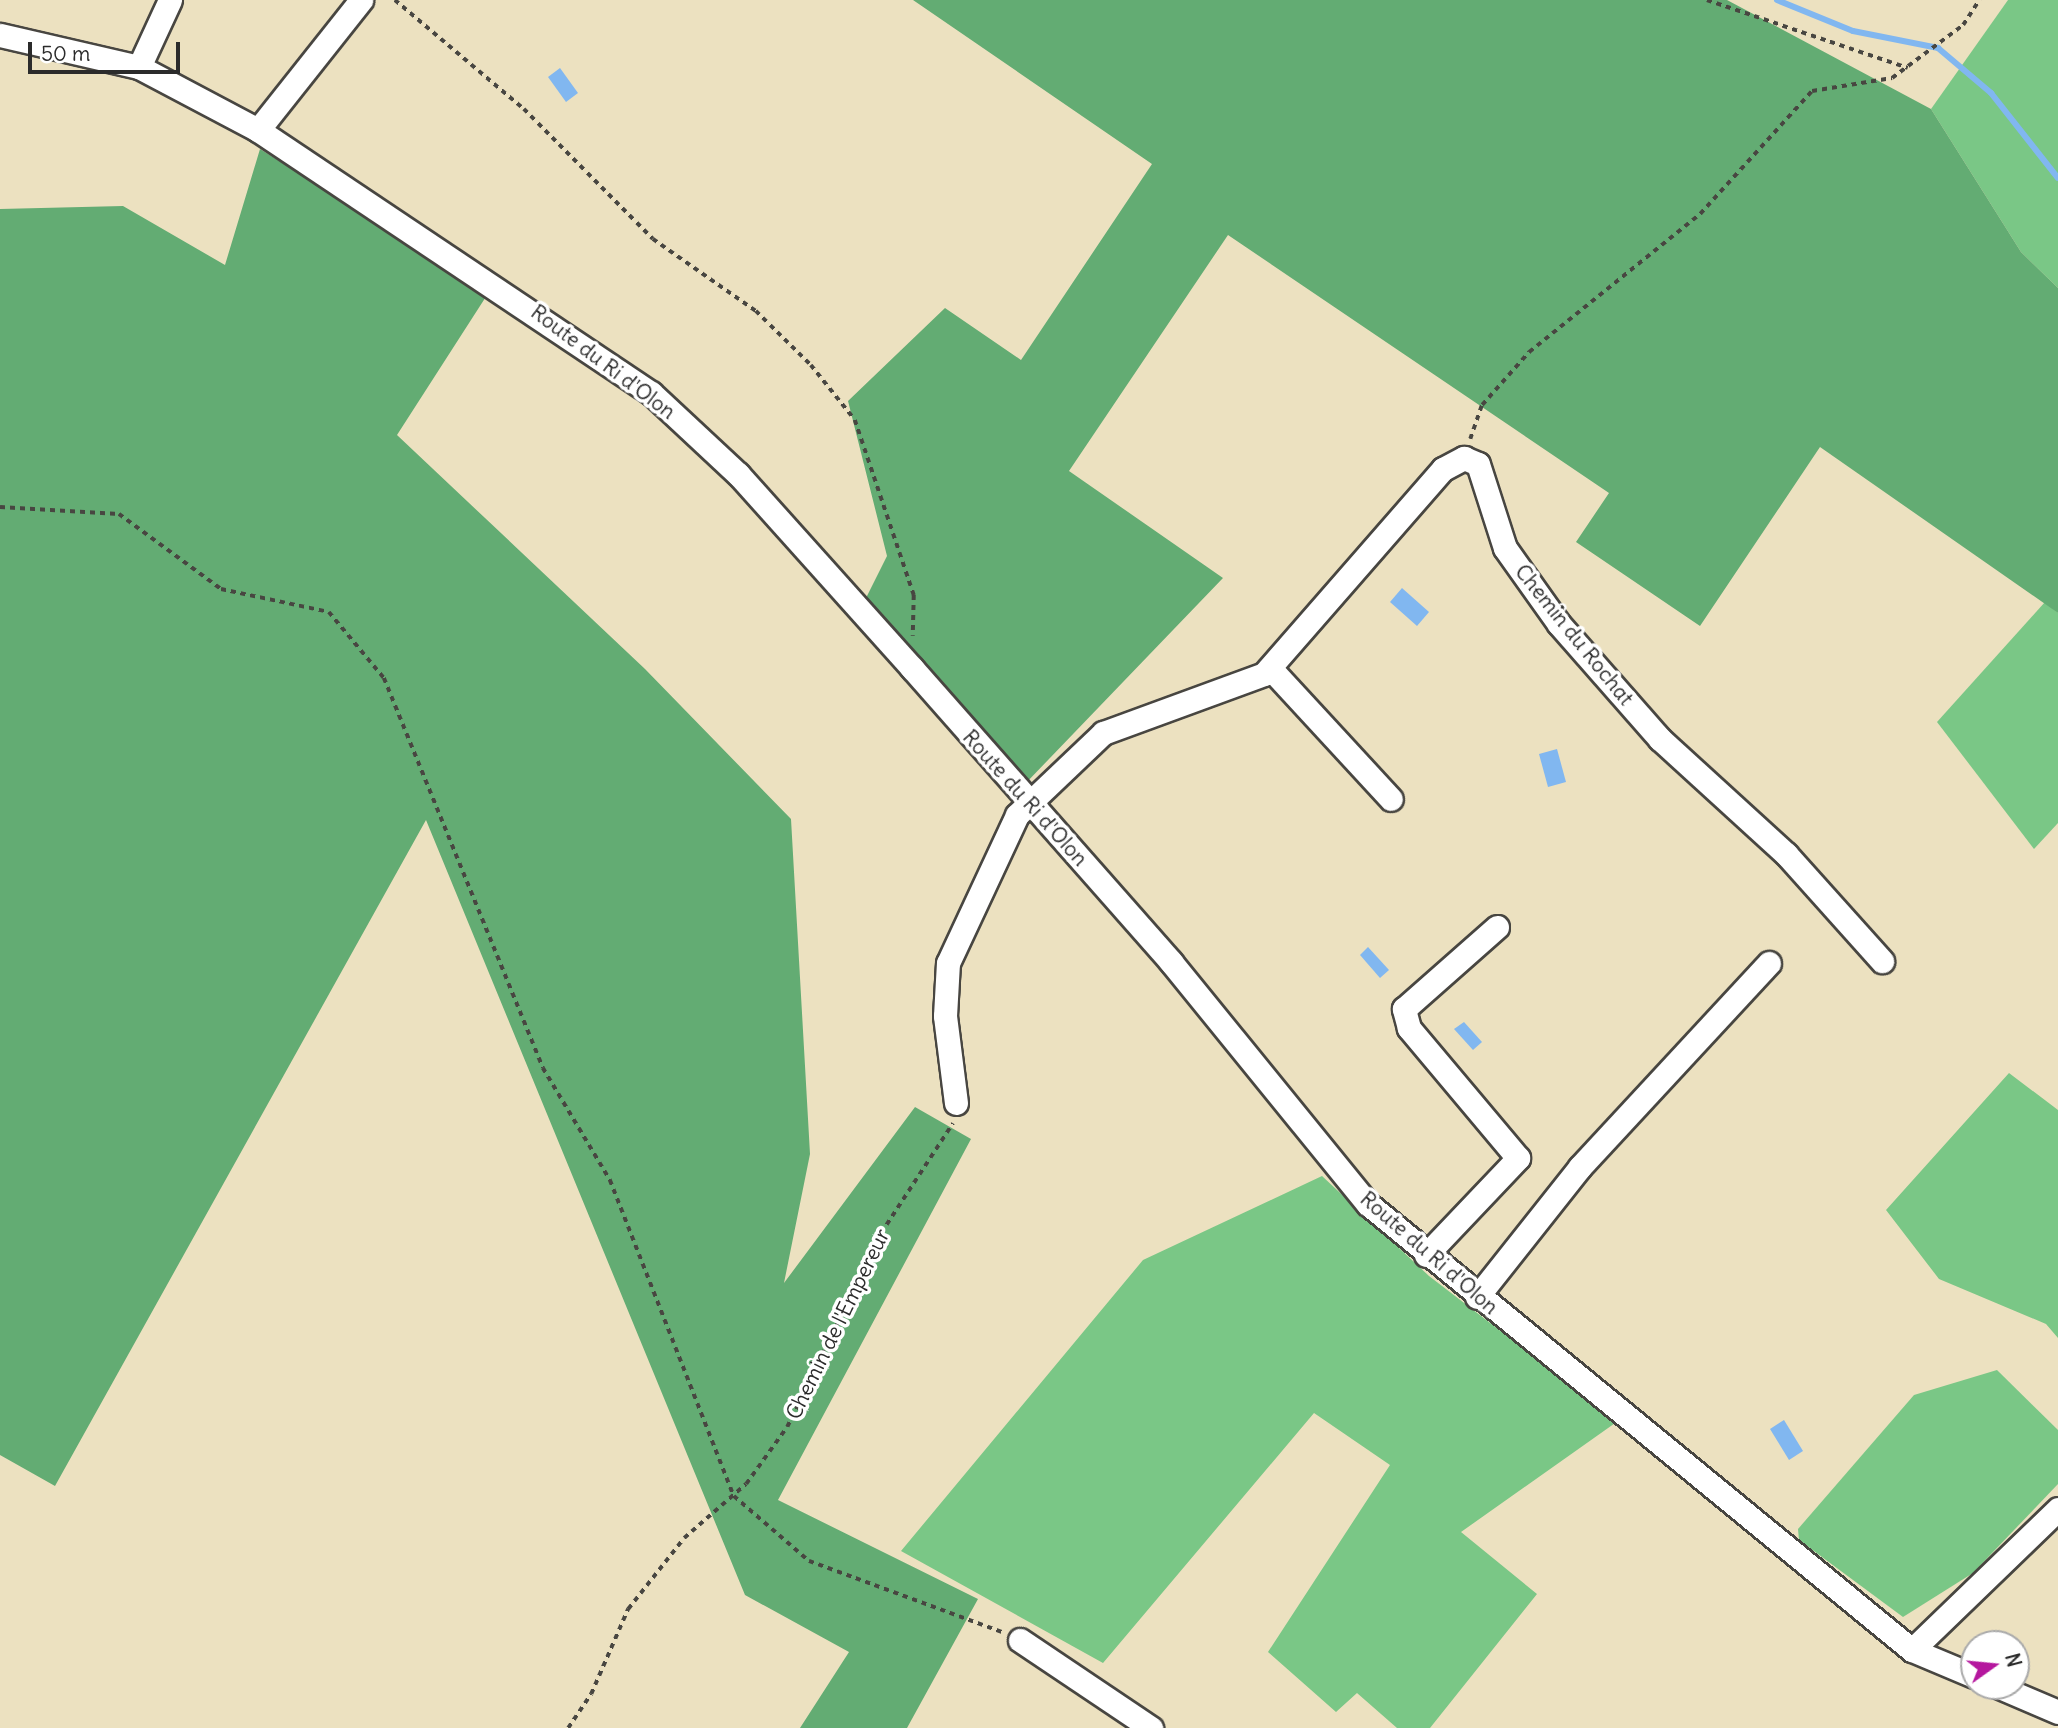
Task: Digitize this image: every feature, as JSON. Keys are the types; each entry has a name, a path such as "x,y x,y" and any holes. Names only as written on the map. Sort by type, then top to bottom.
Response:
{"street":[{"path":"139,67 170,0"},
{"path":"258,130 361,0"},
{"name":"Route du Ri d'Olon","path":"0,35 139,67 258,130 652,393 738,474 912,668 1171,962 1368,1204 1426,1255 1912,1650 1960,1670"},
{"path":"956,1103 945,1016 948,963 1017,815 1103,733 1270,667 1443,469 1464,458"},
{"name":"Chemin du Rochat","path":"1464,458 1478,464 1505,548 1559,624 1660,739 1786,854 1882,961"},
{"path":"1270,667 1391,799"},
{"path":"1426,1255 1518,1158 1409,1028 1404,1009 1497,927"},
{"path":"1478,1297 1580,1167 1769,963"},
{"path":"1912,1650 2058,1509"},
{"path":"1020,1640 1151,1728"},
{"path":"2030,1700 2058,1712"}],"path":[{"path":"395,0 562,145 653,239 756,311 855,420 914,595 912,668"},
{"path":"1707,0 1908,68"},
{"path":"1464,458 1482,405 1529,352 1700,215 1812,91 1892,78 1963,25 1979,0"},
{"path":"0,507 119,514 220,589 329,612 384,678 543,1068 610,1180 734,1496 809,1561 914,1595 1020,1640"},
{"name":"Chemin de l'Empereur","path":"568,1728 591,1694 628,1609 684,1538 734,1496 787,1427 881,1233 951,1133 956,1103"}],"green space":[{"path":"913,0 1727,0 1931,109 2021,252 2058,288 2058,613 1820,447 1700,626 1576,542 1609,493 1228,235 1069,471 1223,578 1024,785 863,604 887,556 848,401 945,308 1021,360 1152,164"},
{"path":"2008,0 2058,0 2058,288 2021,252 1931,109"},
{"path":"260,149 489,292 397,435 645,669 791,819 810,1154 784,1283 915,1107 971,1139 778,1500 978,1599 907,1728 800,1728 849,1652 745,1595 426,820 55,1486 0,1455 0,209 123,206 225,265"},
{"path":"2045,602 2058,613 2058,823 2034,849 1937,722"},
{"path":"2009,1073 2058,1110 2058,1338 2046,1324 1939,1279 1886,1210"},
{"path":"1322,1176 1429,1276 1618,1421 1461,1532 1537,1594 1430,1728 1397,1728 1357,1693 1336,1712 1268,1652 1390,1465 1314,1413 1103,1663 901,1551 1143,1260"},
{"path":"1997,1370 2058,1430 2058,1484 1973,1573 1903,1617 1799,1540 1798,1529 1914,1395"}],"water":[{"path":"560,68 578,93 566,102 548,77"},
{"path":"1402,588 1429,612 1417,626 1390,602"},
{"path":"1557,749 1566,782 1548,787 1539,754"},
{"path":"1368,947 1389,970 1380,978 1360,955"},
{"path":"1464,1022 1482,1042 1473,1050 1454,1029"},
{"path":"1784,1420 1803,1451 1789,1460 1770,1429"}],"waterway":[{"path":"1777,0 1853,31 1938,48 1991,93 2058,178"}]}
